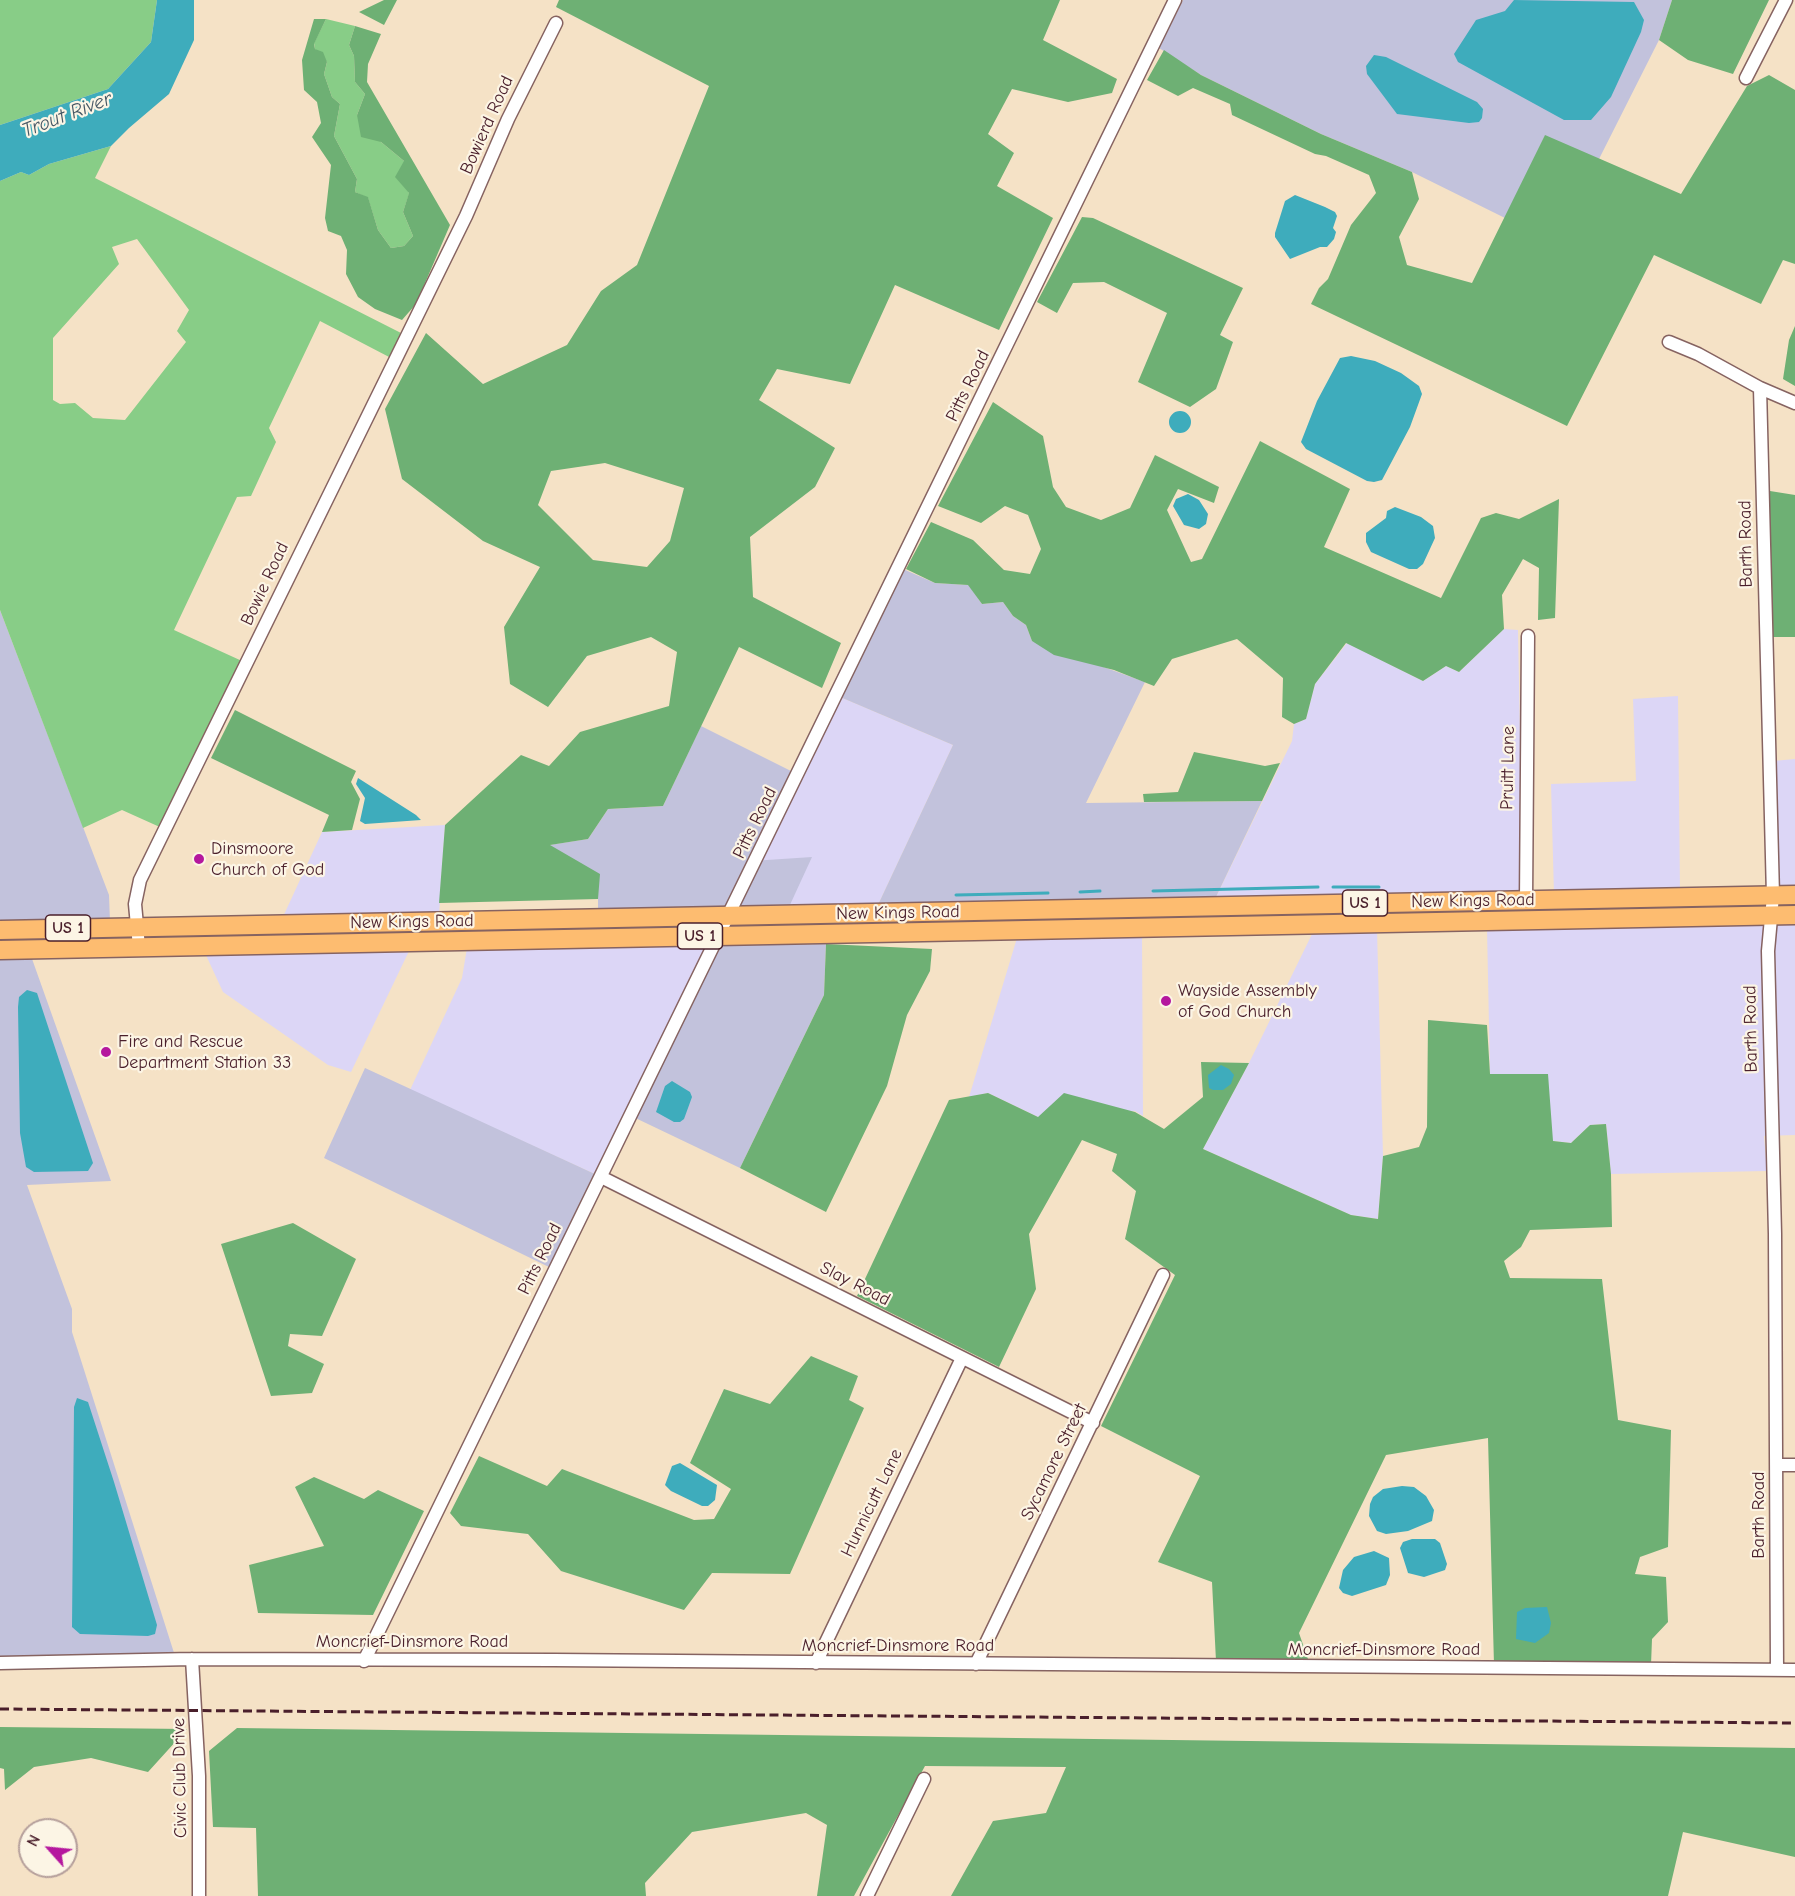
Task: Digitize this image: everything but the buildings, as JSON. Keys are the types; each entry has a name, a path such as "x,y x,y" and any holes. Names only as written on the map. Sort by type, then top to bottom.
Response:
{"highway":[{"name":"New Kings Road","path":"0,930 1795,895"},
{"name":"New Kings Road","path":"0,950 1795,915"}],"street":[{"name":"Pitts Road","path":"364,1660 720,936 1175,0"},
{"path":"1746,78 1786,0"},
{"name":"Bowierd Road","path":"453,243 508,119 556,23"},
{"name":"Bowie Road","path":"139,947 135,904 140,880 453,243"},
{"path":"1669,342 1698,354 1760,388 1795,404"},
{"name":"Barth Road","path":"1760,388 1773,896 1769,916 1777,1465 1777,1670"},
{"name":"Pruitt Lane","path":"1526,901 1528,636"},
{"path":"1420,902 1421,922"},
{"path":"1072,909 1073,929"},
{"path":"426,922 427,942"},
{"path":"58,929 62,948"},
{"name":"Slay Road","path":"601,1177 1093,1423"},
{"name":"Sycamore Street","path":"976,1664 1163,1275"},
{"name":"Hunnicutt Lane","path":"816,1663 962,1358"},
{"path":"1777,1465 1795,1465"},
{"name":"Moncrief-Dinsmore Road","path":"0,1663 192,1659 1795,1670"},
{"name":"Civic Club Drive","path":"192,1659 199,1776 199,1896"},
{"path":"867,1896 924,1779"}],"shaded area":[{"path":"1183,0 1672,0 1659,40 1599,159 1545,136 1505,218 1412,172 1321,134 1201,75 1159,48"},
{"path":"896,566 935,583 969,585 982,604 1003,602 1013,616 1026,625 1032,641 1145,682 1086,803 1262,801 1214,901 877,907 953,745 833,694"},
{"path":"0,610 109,895 110,922 0,924"},
{"path":"1504,629 1518,630 1523,897 1214,901 1292,741 1294,724 1306,719 1315,684 1347,643 1423,681 1446,666 1459,672"},
{"path":"833,694 953,745 877,907 789,907 751,861"},
{"path":"1678,696 1680,892 1554,894 1551,784 1636,781 1633,699"},
{"path":"701,726 795,773 752,861 812,857 789,907 598,912 598,899 549,845 588,839 608,809 663,806"},
{"path":"1795,759 1795,889 1777,889 1773,761"},
{"path":"445,825 439,915 282,919 322,832"},
{"path":"1795,922 1795,1135 1764,1136 1767,1171 1611,1174 1606,1124 1590,1125 1571,1143 1553,1141 1490,1074 1487,929"},
{"path":"1314,930 1377,930 1383,1156 1378,1219 1351,1215 1203,1149 1249,1063"},
{"path":"1142,934 1143,1116 1135,1111 1038,1117 988,1093 969,1097 1017,938"},
{"path":"826,944 824,995 740,1168 627,1114 710,945"},
{"path":"710,945 597,1175 410,1090 462,978 467,948"},
{"path":"410,949 351,1072 328,1065 223,992 205,953"},
{"path":"0,956 31,956 111,1181 27,1185 72,1309 72,1332 175,1656 0,1658"},
{"path":"365,1068 597,1175 551,1268 324,1158"}],"green space":[{"path":"0,0 157,0 151,42 108,89 0,125"},
{"path":"384,0 397,0 384,25 359,12"},
{"path":"559,0 1060,0 1043,40 1117,79 1112,93 1068,102 1012,89 988,134 1014,153 997,186 1053,218 999,330 895,285 850,384 777,369 759,400 835,448 815,487 750,537 753,597 841,643 822,688 739,647 663,806 608,809 588,839 550,845 600,874 598,899 439,903 445,825 521,755 549,766 580,732 669,706 677,652 651,637 587,656 548,707 510,684 504,627 540,567 483,541 402,479 385,409 426,333 483,384 567,345 601,291 637,265 709,86 556,7","holes":["605,463 684,488 670,541 647,567 593,560 538,505 551,471"]},
{"path":"1672,0 1769,0 1733,74 1688,60 1659,40"},
{"path":"314,19 326,19 314,44 315,49 323,52 327,62 324,74 332,97 340,104 334,136 357,179 355,192 368,197 378,230 391,248 404,246 413,236 403,212 409,193 395,177 404,161 381,142 361,137 357,115 365,94 355,82 354,56 349,45 355,26 381,34 368,64 367,82 450,225 416,304 402,320 375,309 358,297 346,274 347,250 341,236 328,231 325,218 331,165 312,137 321,123 317,102 304,90 302,60"},
{"path":"326,19 355,26 349,45 354,56 355,82 365,94 357,115 381,142 404,161 409,194 403,212 413,236 404,246 391,248 378,230 368,198 355,192 357,179 334,136 340,104 332,97 324,74 327,62 315,49 314,43"},
{"path":"1164,50 1201,75 1321,134 1412,172 1419,199 1399,237 1407,265 1472,283 1545,135 1681,194 1747,86 1769,75 1795,90 1795,264 1783,260 1761,304 1654,255 1567,426 1311,304 1319,288 1328,279 1351,225 1376,193 1369,175 1326,156 1315,154 1232,115 1230,104 1193,88 1178,96 1147,80"},
{"path":"111,146 95,178 403,334 391,358 320,321 269,428 276,442 251,496 237,497 174,630 242,661 162,828 122,810 83,828 0,610 0,181 21,172 29,175 49,164","holes":["137,239 189,310 177,331 186,342 125,420 93,418 75,403 60,404 53,400 53,338 119,264 112,247"]},
{"path":"1082,217 1093,218 1243,288 1220,335 1233,342 1216,389 1190,407 1138,382 1167,313 1104,282 1073,283 1057,313 1037,302"},
{"path":"1795,326 1795,386 1783,379 1789,340"},
{"path":"993,402 1043,436 1053,487 1066,507 1101,520 1130,508 1155,455 1219,487 1214,503 1178,489 1167,510 1191,562 1202,559 1260,441 1350,489 1324,547 1441,598 1481,518 1496,513 1519,519 1559,499 1555,618 1538,620 1539,568 1523,559 1502,595 1504,629 1459,672 1446,666 1423,681 1346,643 1315,684 1306,719 1294,724 1282,717 1283,678 1237,639 1172,659 1154,686 1114,670 1054,655 1032,641 1026,625 1013,616 1003,602 982,604 968,585 935,583 906,569 931,522 973,540 1004,570 1030,574 1041,549 1028,515 1005,506 981,523 938,506"},
{"path":"1770,491 1795,495 1795,637 1770,637"},
{"path":"235,710 356,771 351,782 360,799 352,830 322,832 329,815 211,758"},
{"path":"1194,752 1265,766 1280,763 1262,801 1144,802 1143,794 1178,792"},
{"path":"826,944 932,949 930,971 907,1015 887,1086 826,1212 740,1168 824,995"},
{"path":"1428,1020 1487,1025 1490,1074 1548,1074 1553,1141 1571,1143 1590,1125 1606,1124 1611,1174 1612,1227 1530,1230 1521,1247 1504,1261 1510,1278 1602,1279 1618,1420 1671,1430 1668,1547 1640,1557 1635,1574 1666,1577 1668,1622 1652,1639 1651,1665 1494,1665 1488,1438 1386,1455 1299,1633 1309,1662 1216,1661 1212,1582 1158,1562 1200,1476 1101,1426 1175,1275 1125,1239 1136,1191 1112,1171 1117,1154 1082,1140 1029,1234 1036,1289 999,1367 857,1296 949,1100 988,1093 1038,1117 1064,1093 1135,1112 1164,1129 1203,1097 1201,1062 1249,1063 1203,1149 1351,1215 1378,1219 1383,1156 1419,1147 1427,1127"},
{"path":"293,1223 356,1259 322,1336 290,1334 288,1346 324,1364 312,1393 271,1396 221,1244"},
{"path":"811,1356 858,1376 849,1400 864,1408 790,1574 712,1573 684,1610 561,1571 528,1534 461,1526 450,1513 479,1456 547,1486 562,1469 694,1520 714,1519 731,1489 690,1463 724,1389 770,1404"},
{"path":"314,1477 364,1499 378,1490 424,1511 373,1615 258,1613 249,1565 324,1546 295,1487"},
{"path":"0,1727 187,1729 148,1772 91,1758 34,1767 5,1790 4,1769 0,1768"},
{"path":"237,1728 1795,1748 1795,1857 1683,1832 1668,1896 951,1896 993,1821 1046,1813 1066,1767 925,1766 854,1896 817,1896 827,1825 806,1813 692,1832 645,1883 646,1896 258,1896 256,1828 213,1827 209,1751"}],"water":[{"name":"Trout River","path":"157,0 194,0 194,40 169,94 111,146 49,164 29,175 21,172 0,181 0,125 108,89 151,42"},
{"path":"1514,0 1634,2 1644,20 1641,32 1611,97 1591,120 1564,120 1458,62 1454,54 1476,20 1505,11"},
{"path":"1374,55 1386,57 1477,102 1483,109 1482,118 1479,122 1469,123 1397,114 1367,74 1366,66"},
{"path":"1295,195 1335,212 1337,216 1333,228 1336,232 1334,239 1327,247 1320,247 1290,259 1275,237 1275,233 1285,201"},
{"path":"1351,356 1375,361 1401,373 1419,386 1422,394 1410,427 1382,480 1374,482 1367,481 1306,449 1301,442 1317,401 1340,358"},
{"path":"1180,411 1188,414 1191,422 1188,430 1180,433 1172,430 1169,422 1172,414"},
{"path":"1188,494 1199,500 1208,514 1206,524 1199,529 1184,525 1173,506 1176,499"},
{"path":"1395,507 1421,517 1433,526 1435,538 1423,564 1417,569 1409,569 1371,552 1366,542 1366,533 1386,518 1387,511"},
{"path":"358,778 421,820 365,824 360,821 365,798 356,784"},
{"path":"27,990 37,993 93,1163 88,1171 34,1172 26,1167 20,1133 18,1007 19,997"},
{"path":"1221,1065 1234,1075 1231,1084 1223,1090 1213,1090 1209,1088 1208,1075"},
{"path":"672,1081 690,1092 692,1097 684,1119 680,1122 674,1122 656,1112 665,1086"},
{"path":"77,1398 88,1402 157,1625 155,1634 148,1636 80,1634 72,1627 74,1407"},
{"path":"680,1463 717,1485 715,1500 708,1506 702,1506 671,1491 665,1485 672,1466"},
{"path":"1414,1487 1426,1496 1434,1510 1432,1521 1408,1531 1386,1534 1377,1531 1369,1516 1373,1497 1383,1489"},
{"path":"1412,1539 1435,1539 1440,1543 1447,1564 1445,1570 1424,1577 1408,1573 1400,1548 1403,1542"},
{"path":"1374,1551 1389,1558 1390,1575 1386,1585 1352,1596 1343,1593 1339,1588 1343,1570 1354,1557"},
{"path":"1547,1607 1551,1623 1549,1633 1535,1643 1516,1639 1517,1612 1525,1608"}],"waterway":[{"path":"1153,891 1318,887"},
{"path":"1333,887 1379,887"},
{"path":"1080,892 1100,891"},
{"path":"956,895 1048,893"}],"railway":[{"path":"0,1709 1795,1723"}],"place":[{"name":"Dinsmoore Church of God","path":"199,859"},
{"name":"Wayside Assembly of God Church","path":"1166,1001"},
{"name":"Fire and Rescue Department Station 33","path":"106,1052"}]}
